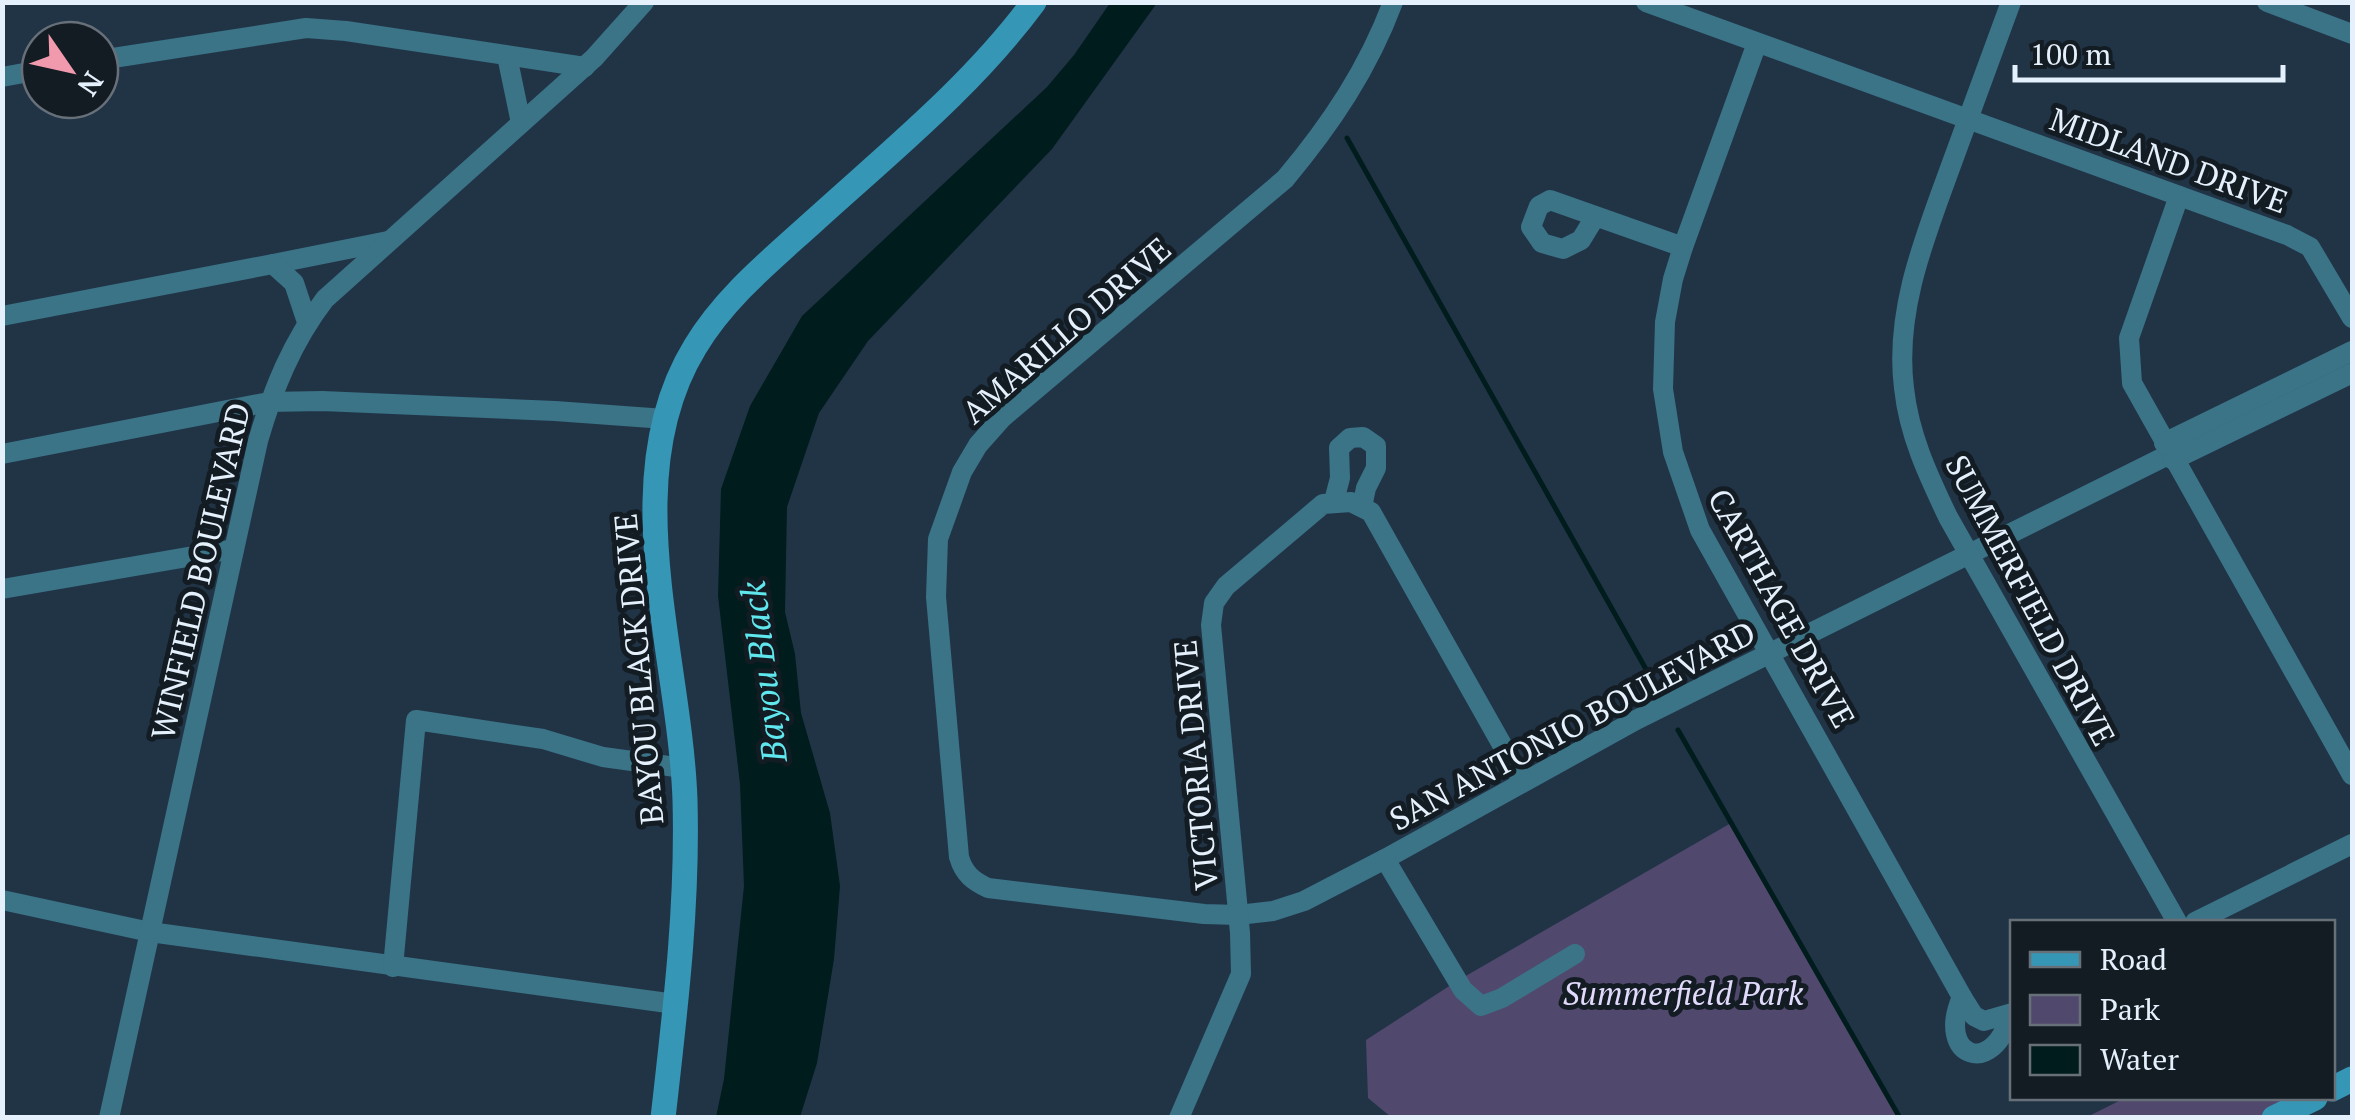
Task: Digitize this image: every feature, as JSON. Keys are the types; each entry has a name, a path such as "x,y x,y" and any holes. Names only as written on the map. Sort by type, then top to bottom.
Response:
{"main road":[{"name":"BAYOU BLACK DRIVE","path":"664,1118 683,931 683,768 655,526 657,457 665,419 685,364 716,316 748,280 962,83 1034,2"}],"street":[{"name":"WINFIELD BOULEVARD","path":"109,1118 269,402 307,322 325,299 584,66 644,2"},
{"name":"AMARILLO DRIVE","path":"973,880 962,868 959,857 936,597 938,539 962,472 978,445 1002,418 1286,179 1355,86 1393,2"},
{"name":"MIDLAND DRIVE","path":"1646,2 2288,235 2310,247 2352,318"},
{"name":"SUMMERFIELD DRIVE","path":"2011,2 1922,244 1904,319 1904,387 1911,428 1923,466 1968,553 2176,920"},
{"path":"2267,2 2352,34"},
{"path":"120,57 306,28 584,66"},
{"name":"CARTHAGE DRIVE","path":"1757,43 1683,247 1665,322 1664,388 1672,452 1700,530 1962,998"},
{"path":"507,56 521,124"},
{"path":"2180,196 2129,338 2132,383 2352,775"},
{"path":"1595,217 1683,247"},
{"path":"2,316 390,240"},
{"path":"272,264 294,283 307,322"},
{"name":"SAN ANTONIO BOULEVARD","path":"973,880 988,888 1204,914 1272,911 1304,901 1625,725 2169,452 2352,351"},
{"name":"SAN ANTONIO BOULEVARD","path":"2169,452 2352,373"},
{"path":"2,454 269,402 396,404 665,419"},
{"path":"1362,507 1378,457 1376,446 1363,437 1350,438 1339,448 1340,478 1334,501 1351,502 1372,512 1523,782"},
{"name":"VICTORIA DRIVE","path":"1180,1118 1241,974 1211,625 1214,603 1226,586 1295,527 1323,504 1334,501"},
{"path":"2,589 234,549"},
{"path":"394,967 416,720 543,738 603,758 683,768"},
{"path":"2199,920 2352,844"},
{"path":"1385,860 1463,990 1481,1006 1502,998 1576,954"},
{"path":"2,900 150,932 676,1004"},
{"path":"1962,998 1974,1016 1984,1021 2010,1013"},
{"path":"1962,998 1953,1034 1971,1052 1984,1054 1996,1047 2010,1017"}],"green space":[{"name":"Summerfield Park","path":"1731,823 1897,1117 1391,1117 1368,1098 1366,1040 1457,981"},
{"path":"2121,1100 2288,1100 2267,1117 2085,1118"}],"water":[{"name":"Bayou Black","path":"1110,3 1157,3 1052,149 868,341 819,413 787,507 785,612 795,654 801,713 830,813 840,886 834,959 817,1063 800,1117 716,1117 724,1079 744,886 740,784 718,596 721,489 750,406 802,316 1047,87"}],"waterway":[{"path":"1347,138 1647,671"},
{"path":"1678,730 1900,1118"}]}
